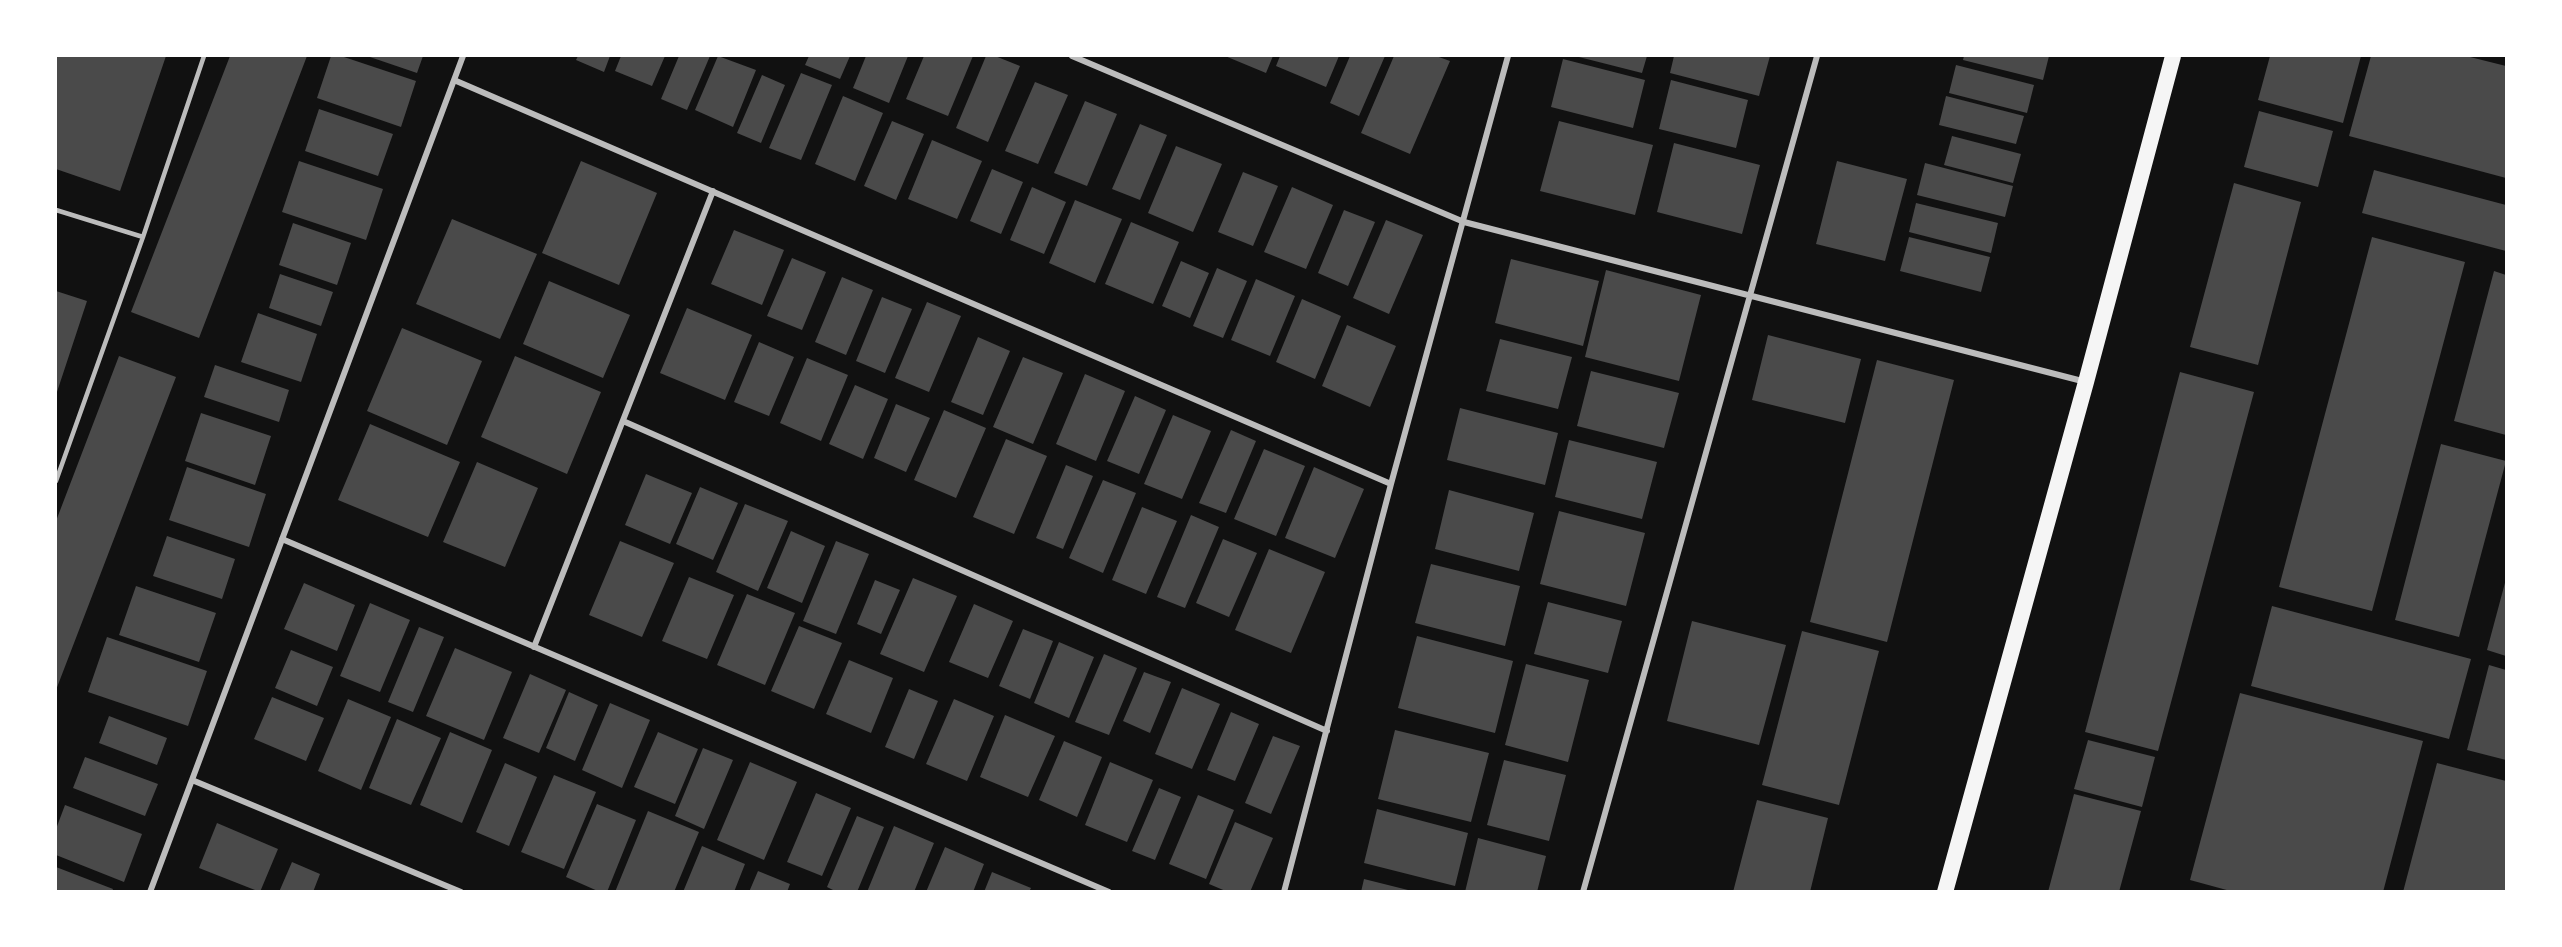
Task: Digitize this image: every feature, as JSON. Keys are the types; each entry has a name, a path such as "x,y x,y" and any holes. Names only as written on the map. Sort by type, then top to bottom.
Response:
{"highway":[{"path":"1945,891 2086,382 2173,56"}],"street":[{"path":"150,891 463,56"},
{"path":"1072,56 1464,222 2086,382"},
{"path":"1284,891 1391,484 1508,56"},
{"path":"1583,891 1817,56"},
{"path":"454,80 1391,484"},
{"path":"534,647 713,191"},
{"path":"623,421 1327,730"},
{"path":"282,539 1108,891"},
{"path":"192,780 460,891"}],"lane":[{"path":"56,481 204,56"},
{"path":"56,210 142,237"}],"building":[{"path":"56,56 166,56 120,191 56,169"},
{"path":"230,56 307,56 199,338 131,312"},
{"path":"331,56 341,56 416,81 401,127 317,98"},
{"path":"367,56 423,56 417,73"},
{"path":"578,56 610,56 604,72 576,60"},
{"path":"621,56 665,56 652,86 615,71"},
{"path":"679,56 710,56 687,110 661,99"},
{"path":"718,56 756,70 733,127 695,110"},
{"path":"809,56 850,56 840,79 805,65"},
{"path":"866,56 908,56 889,103 853,88"},
{"path":"924,56 973,56 948,116 906,99"},
{"path":"986,56 995,56 1020,66 988,142 956,128"},
{"path":"1225,56 1273,56 1266,73"},
{"path":"1280,56 1339,56 1326,87 1276,66"},
{"path":"1350,56 1385,56 1359,116 1330,103"},
{"path":"1394,56 1436,56 1450,61 1410,154 1361,133"},
{"path":"1575,56 1647,56 1642,73"},
{"path":"1674,56 1770,56 1759,96 1670,73"},
{"path":"1964,56 2049,56 2043,80 1963,60"},
{"path":"2270,56 2361,56 2343,123 2258,100"},
{"path":"2371,56 2466,56 2506,66 2506,178 2349,136"},
{"path":"1563,59 1645,80 1633,128 1551,107"},
{"path":"1956,65 2034,85 2027,113 1949,93"},
{"path":"801,73 832,85 801,160 769,148"},
{"path":"762,75 785,85 761,143 737,133"},
{"path":"1671,80 1748,100 1736,148 1659,129"},
{"path":"1035,82 1068,95 1038,164 1005,151"},
{"path":"843,96 883,113 855,181 815,164"},
{"path":"1946,96 2024,116 2016,144 1939,125"},
{"path":"1085,101 1117,114 1087,186 1054,173"},
{"path":"319,109 393,134 378,176 305,151"},
{"path":"2259,111 2333,131 2318,187 2244,167"},
{"path":"892,121 924,134 896,200 864,186"},
{"path":"1559,121 1653,145 1635,215 1540,191"},
{"path":"1140,124 1167,135 1140,200 1112,189"},
{"path":"1952,136 2021,154 2013,183 1944,165"},
{"path":"932,140 982,161 957,219 908,199"},
{"path":"1674,143 1760,165 1742,234 1657,212"},
{"path":"1176,146 1222,164 1193,232 1148,213"},
{"path":"299,161 383,189 366,240 282,212"},
{"path":"581,161 657,193 619,285 542,253"},
{"path":"1837,161 1907,179 1885,261 1816,244"},
{"path":"1925,163 2013,186 2005,217 1917,195"},
{"path":"992,169 1023,182 1001,234 970,221"},
{"path":"2374,170 2506,205 2506,251 2362,213"},
{"path":"1243,172 1278,186 1253,246 1218,232"},
{"path":"2234,183 2301,202 2258,365 2190,347"},
{"path":"1032,187 1066,202 1044,254 1010,240"},
{"path":"1292,187 1333,205 1306,269 1264,252"},
{"path":"1075,200 1122,219 1095,283 1049,263"},
{"path":"1916,203 1998,223 1991,253 1909,232"},
{"path":"1344,210 1375,222 1348,286 1318,273"},
{"path":"452,219 537,254 500,339 416,304"},
{"path":"1386,220 1423,235 1389,314 1353,298"},
{"path":"1131,222 1179,242 1153,304 1105,284"},
{"path":"293,223 351,243 337,285 279,265"},
{"path":"734,230 784,250 762,305 711,284"},
{"path":"1909,237 1990,257 1981,292 1900,271"},
{"path":"2372,237 2465,262 2372,611 2279,587"},
{"path":"792,258 826,272 802,330 767,316"},
{"path":"1511,259 1599,281 1583,346 1495,323"},
{"path":"1181,261 1209,273 1190,318 1162,306"},
{"path":"1217,268 1247,281 1223,338 1193,326"},
{"path":"1606,270 1701,295 1679,381 1585,357"},
{"path":"2494,271 2506,275 2506,435 2454,421"},
{"path":"280,274 333,292 321,326 269,308"},
{"path":"842,277 873,290 846,355 815,342"},
{"path":"1256,279 1295,296 1270,356 1231,340"},
{"path":"549,281 630,315 603,378 523,344"},
{"path":"56,291 87,301 56,395"},
{"path":"882,297 912,309 885,373 856,361"},
{"path":"1302,299 1341,316 1315,379 1276,362"},
{"path":"927,302 961,316 929,392 895,378"},
{"path":"687,308 752,335 725,400 660,373"},
{"path":"258,313 317,334 301,382 241,362"},
{"path":"1347,325 1396,346 1370,407 1322,386"},
{"path":"402,328 482,361 447,445 367,411"},
{"path":"1768,335 1861,359 1845,423 1752,400"},
{"path":"978,337 1010,351 983,415 951,402"},
{"path":"1500,339 1572,357 1558,409 1486,391"},
{"path":"759,342 794,357 769,416 734,402"},
{"path":"119,356 176,377 56,690 56,521"},
{"path":"515,356 601,392 567,474 481,437"},
{"path":"1023,357 1063,373 1033,444 993,427"},
{"path":"807,358 848,375 821,441 780,423"},
{"path":"1877,360 1954,380 1887,642 1810,622"},
{"path":"215,365 289,390 279,422 204,397"},
{"path":"1591,371 1679,393 1664,448 1577,426"},
{"path":"2180,372 2254,392 2158,751 2085,732"},
{"path":"1085,374 1125,391 1096,461 1056,444"},
{"path":"855,385 888,399 863,459 829,444"},
{"path":"1135,396 1166,410 1139,474 1107,461"},
{"path":"896,404 930,418 906,472 874,458"},
{"path":"1460,408 1558,433 1545,485 1447,460"},
{"path":"944,410 986,428 956,498 914,480"},
{"path":"201,413 271,436 255,485 185,461"},
{"path":"1173,415 1211,431 1182,499 1144,484"},
{"path":"370,424 460,462 428,537 338,500"},
{"path":"1231,430 1256,441 1226,513 1199,503"},
{"path":"1006,439 1047,456 1014,534 973,517"},
{"path":"1569,440 1657,462 1642,519 1555,497"},
{"path":"2441,444 2506,461 2459,637 2395,620"},
{"path":"1264,449 1305,466 1276,536 1234,519"},
{"path":"477,462 538,488 505,567 443,542"},
{"path":"1066,465 1093,476 1063,549 1036,538"},
{"path":"187,467 266,494 249,547 169,520"},
{"path":"1314,467 1364,489 1335,558 1285,538"},
{"path":"646,474 692,493 670,544 625,525"},
{"path":"1103,480 1136,493 1103,573 1069,558"},
{"path":"700,487 738,503 713,560 676,544"},
{"path":"1449,490 1534,513 1519,571 1435,549"},
{"path":"745,504 788,521 758,591 716,572"},
{"path":"1142,507 1177,521 1146,594 1112,580"},
{"path":"1559,511 1645,533 1626,606 1540,584"},
{"path":"1191,515 1219,527 1185,608 1157,597"},
{"path":"791,531 825,546 802,603 767,588"},
{"path":"167,536 235,559 222,599 153,576"},
{"path":"1223,539 1257,553 1229,617 1196,603"},
{"path":"620,541 674,563 642,637 589,615"},
{"path":"836,541 869,554 836,634 803,621"},
{"path":"1269,549 1325,572 1291,653 1235,630"},
{"path":"1431,564 1520,586 1505,646 1415,623"},
{"path":"689,577 734,595 707,659 662,641"},
{"path":"913,578 957,596 924,672 880,654"},
{"path":"2506,579 2506,656 2487,650"},
{"path":"875,580 900,590 881,634 857,624"},
{"path":"304,583 355,605 337,651 284,629"},
{"path":"136,586 216,613 199,662 119,635"},
{"path":"747,594 795,613 765,685 717,665"},
{"path":"1548,602 1622,621 1608,673 1534,654"},
{"path":"370,603 410,620 380,692 340,676"},
{"path":"974,604 1013,621 988,678 949,662"},
{"path":"2272,606 2471,659 2449,739 2251,686"},
{"path":"1692,621 1786,645 1759,745 1667,721"},
{"path":"799,626 842,643 814,709 771,691"},
{"path":"419,627 444,637 413,712 388,702"},
{"path":"1023,629 1053,641 1030,699 999,686"},
{"path":"1802,631 1879,651 1839,805 1762,785"},
{"path":"1417,636 1513,661 1495,733 1398,708"},
{"path":"107,637 207,671 188,726 88,692"},
{"path":"1059,642 1094,657 1069,718 1034,703"},
{"path":"455,648 512,672 484,740 426,716"},
{"path":"291,650 333,667 317,706 275,688"},
{"path":"1104,654 1137,668 1109,735 1075,722"},
{"path":"849,660 893,678 871,733 826,714"},
{"path":"1526,664 1589,680 1568,762 1505,745"},
{"path":"2489,665 2506,670 2506,760 2467,750"},
{"path":"1144,672 1171,682 1150,733 1123,721"},
{"path":"530,674 566,690 539,753 503,738"},
{"path":"1182,688 1220,704 1192,769 1155,754"},
{"path":"909,689 938,701 914,759 885,747"},
{"path":"569,692 598,705 575,761 546,748"},
{"path":"2240,693 2423,741 2383,892 2234,892 2190,880"},
{"path":"272,697 324,718 306,761 254,739"},
{"path":"348,699 391,717 361,790 318,771"},
{"path":"954,699 994,716 967,781 926,764"},
{"path":"610,703 650,720 622,788 582,770"},
{"path":"1231,712 1259,724 1235,781 1207,770"},
{"path":"1005,715 1055,736 1028,797 980,777"},
{"path":"109,716 167,738 157,765 99,743"},
{"path":"397,719 441,738 411,805 369,788"},
{"path":"1395,730 1489,753 1471,822 1378,799"},
{"path":"450,732 492,750 462,823 420,805"},
{"path":"658,732 698,749 675,804 634,787"},
{"path":"1273,736 1300,746 1271,814 1245,803"},
{"path":"2088,740 2155,757 2142,807 2074,789"},
{"path":"1064,741 1102,757 1077,817 1039,800"},
{"path":"703,748 733,760 704,829 675,816"},
{"path":"85,757 158,784 145,816 73,788"},
{"path":"1504,760 1566,775 1549,841 1487,825"},
{"path":"750,762 797,782 764,860 717,840"},
{"path":"1110,762 1153,780 1127,842 1085,825"},
{"path":"505,763 537,777 509,846 476,832"},
{"path":"2437,763 2506,781 2506,892 2403,892"},
{"path":"554,775 596,792 564,869 521,852"},
{"path":"1159,788 1181,797 1155,860 1132,851"},
{"path":"816,793 851,808 822,876 787,862"},
{"path":"2074,794 2141,811 2119,892 2048,892"},
{"path":"1198,795 1234,810 1206,879 1169,864"},
{"path":"1757,800 1828,818 1810,892 1733,892"},
{"path":"597,804 636,820 607,892 600,892 566,877"},
{"path":"65,805 142,834 124,882 56,855 56,829"},
{"path":"1377,809 1468,833 1455,886 1364,863"},
{"path":"648,811 699,832 674,892 615,892"},
{"path":"857,816 884,827 857,892 837,892 827,887"},
{"path":"1235,822 1273,838 1250,892 1228,892 1209,884"},
{"path":"217,823 278,849 260,892 199,868"},
{"path":"894,826 934,843 914,892 867,892"},
{"path":"1478,838 1546,856 1537,892 1465,892"},
{"path":"702,846 745,864 734,892 683,892"},
{"path":"945,847 984,864 973,892 926,892"},
{"path":"292,862 320,874 313,892 279,892"},
{"path":"56,867 113,889 112,892 56,892"},
{"path":"758,871 790,884 787,892 749,892"},
{"path":"992,872 1031,888 1029,892 984,892"},
{"path":"1364,879 1412,891 1412,892 1361,892"}]}
